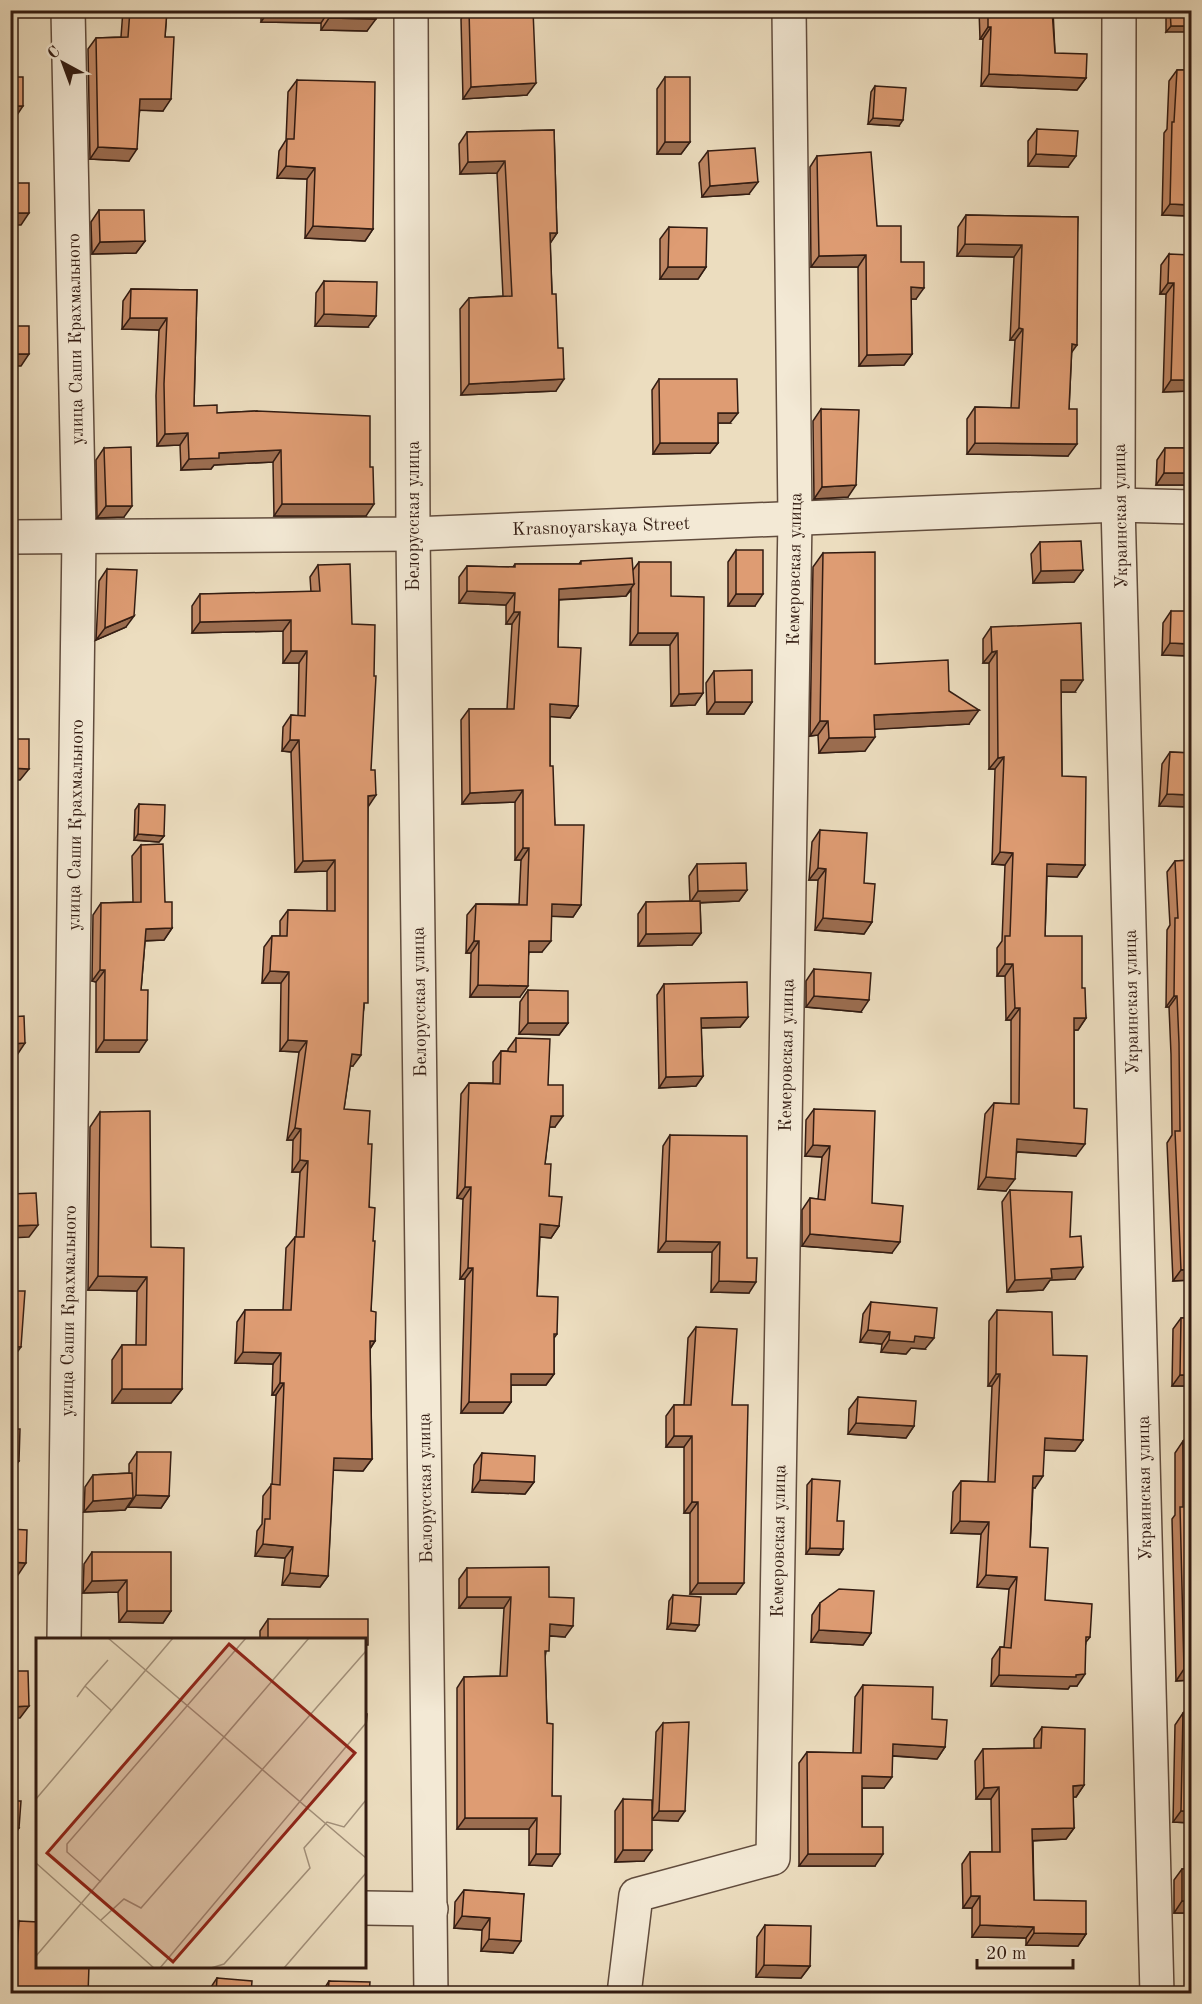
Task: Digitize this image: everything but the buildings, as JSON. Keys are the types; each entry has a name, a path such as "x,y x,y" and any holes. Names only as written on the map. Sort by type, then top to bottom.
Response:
{"street":[{"name":"улица Саши Крахмального","path":"64,1638 79,537 68,10"},
{"name":"Белорусская улица","path":"411,10 413,534 431,1994"},
{"name":"Кемеровская улица","path":"624,1994 636,1895 773,1858 795,518 789,10"},
{"name":"Украинская улица","path":"1119,10 1118,505 1157,1994"},
{"name":"Krasnoyarskaya Street","path":"10,537 413,534 1118,505 1191,507"},
{"path":"366,1908 431,1909"}]}
